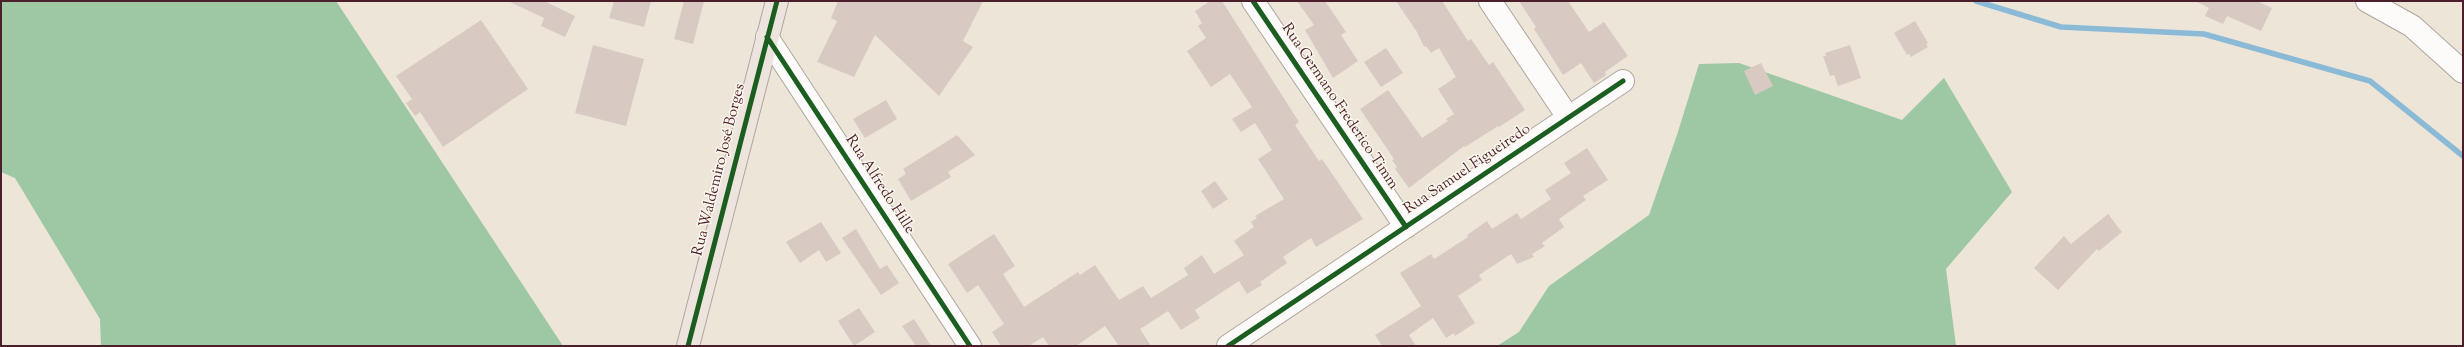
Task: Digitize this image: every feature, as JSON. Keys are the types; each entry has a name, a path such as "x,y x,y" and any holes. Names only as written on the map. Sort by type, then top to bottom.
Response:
{"main road":[{"name":"Rua Waldemiro José Borges","path":"688,346 777,1"}],"street":[{"name":"Rua Germano Frederico Timm","path":"1253,1 1406,227"},
{"path":"1490,1 1568,117"},
{"path":"2367,1 2412,26 2463,72"},
{"name":"Rua Alfredo Hille","path":"767,37 970,346"},
{"name":"Rua Samuel Figueiredo","path":"1228,346 1623,81"}],"green space":[{"path":"1,1 336,1 563,346 101,346 100,319 15,178 1,172"},
{"path":"1739,63 1902,120 1944,78 2012,192 1946,269 1956,346 1497,346 1519,332 1549,286 1649,215 1677,135 1699,64"}],"building":[{"path":"508,1 544,1 575,16 565,37 541,26 544,18"},
{"path":"614,1 651,1 644,27 609,18"},
{"path":"684,1 704,1 693,44 674,39"},
{"path":"838,1 983,1 963,41 973,47 939,96 875,35 854,77 817,62 837,21 831,18"},
{"path":"1210,1 1222,1 1299,122 1295,125 1319,161 1322,159 1363,219 1316,247 1311,238 1283,257 1287,263 1260,282 1262,285 1247,294 1239,281 1195,310 1200,318 1181,330 1168,311 1140,329 1151,346 1119,346 1105,326 1076,346 1049,346 1043,337 1029,346 1001,346 992,332 1004,324 978,285 967,293 948,264 994,234 1015,266 1003,274 1024,307 1078,272 1080,275 1095,265 1119,300 1143,286 1151,298 1188,275 1184,268 1202,255 1214,274 1244,255 1234,241 1254,227 1251,222 1257,218 1255,216 1284,199 1258,159 1272,150 1255,123 1241,132 1232,119 1252,107 1230,74 1211,87 1187,51 1206,38 1198,26 1202,23 1195,11"},
{"path":"1297,1 1325,1 1346,32 1341,35 1358,61 1333,78 1305,30 1314,25"},
{"path":"1396,1 1442,1 1468,41 1471,39 1489,65 1493,62 1525,110 1499,127 1498,126 1465,147 1464,146 1409,188 1395,169 1397,167 1392,160 1394,159 1360,109 1388,90 1422,138 1448,121 1446,119 1454,114 1438,89 1456,77 1439,48 1431,53 1426,46 1424,47 1417,32"},
{"path":"1519,1 1568,1 1589,32 1604,22 1628,56 1605,72 1606,75 1594,83 1581,63 1563,75 1534,29 1536,27"},
{"path":"2195,1 2257,1 2272,8 2261,31 2227,16 2223,24 2205,16 2209,8"},
{"path":"481,20 528,89 443,147 420,112 415,116 406,103 412,99 396,76"},
{"path":"1915,21 1928,43 1926,44 1928,47 1911,57 1909,54 1907,55 1894,33"},
{"path":"593,45 644,59 626,126 575,113"},
{"path":"1850,45 1861,78 1838,86 1834,75 1830,76 1823,56 1826,56 1825,53"},
{"path":"1386,48 1403,73 1381,87 1364,62"},
{"path":"1761,63 1773,86 1755,95 1744,71"},
{"path":"886,100 897,119 865,138 853,119"},
{"path":"957,135 975,155 948,172 951,177 911,201 898,179 906,174 903,169"},
{"path":"1587,148 1608,180 1583,196 1586,200 1559,219 1564,227 1542,243 1545,246 1532,254 1534,257 1517,264 1511,254 1479,275 1482,280 1458,296 1475,323 1455,336 1454,333 1446,338 1433,318 1409,335 1416,346 1382,346 1375,335 1421,306 1400,273 1431,254 1434,259 1468,237 1467,235 1487,221 1492,229 1517,213 1521,219 1551,199 1545,190 1571,173 1564,163"},
{"path":"1215,181 1228,199 1213,209 1201,191"},
{"path":"2108,214 2122,232 2099,251 2097,249 2058,290 2034,268 2064,236 2071,244"},
{"path":"821,222 841,253 826,262 819,250 800,263 786,242"},
{"path":"856,229 880,269 887,265 899,283 881,295 842,238"},
{"path":"859,308 875,332 854,346 838,321"},
{"path":"914,319 931,346 916,346 902,326"}],"waterway":[{"path":"1976,1 2061,27 2204,34 2370,81 2463,156"}],"cycle path":[{"path":"688,346 777,1"},
{"path":"1253,1 1406,227"},
{"path":"767,37 970,346"},
{"path":"1228,346 1623,81"}]}
